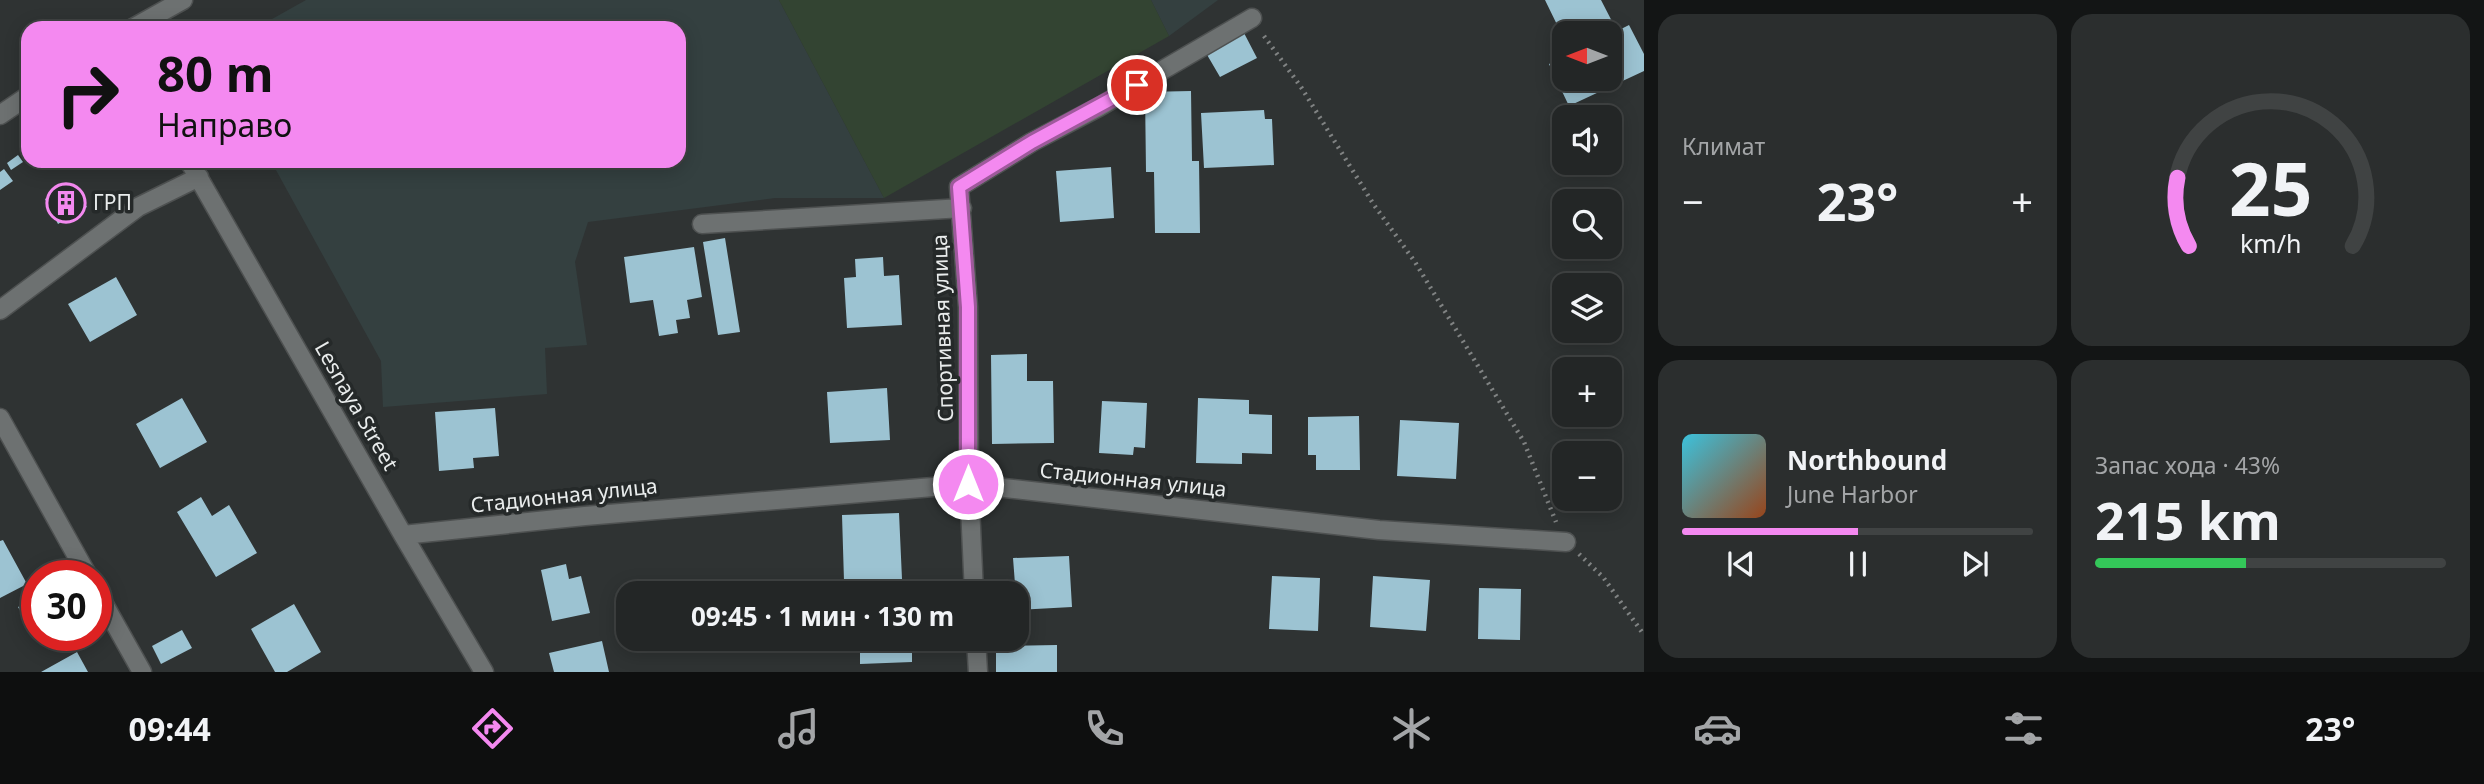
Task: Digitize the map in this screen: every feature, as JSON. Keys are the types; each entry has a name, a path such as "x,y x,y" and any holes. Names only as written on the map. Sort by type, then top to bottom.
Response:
{"street":[{"path":"146,21 183,0"},
{"name":"Спортивная улица","path":"973,581 968,484 968,307 959,187 1032,142 1099,107 1252,18"},
{"path":"0,115 21,101"},
{"path":"0,310 138,207 194,169"},
{"name":"Lesnaya Street","path":"194,169 484,672"},
{"path":"702,224 962,208"},
{"path":"0,418 79,560"},
{"name":"Стадионная улица","path":"403,535 585,516 968,484 1379,530 1566,542"},
{"path":"112,619 142,672"},
{"path":"977,651 978,672"}],"path":[{"path":"1252,18 1301,87 1374,205 1415,262 1524,442 1546,502 1566,542 1603,577 1644,635"}],"shaded area":[{"path":"306,0 779,0 884,198 775,198 588,222 575,262 587,345 545,348 547,394 383,407 381,361 275,168 686,168 686,21 268,21"},
{"path":"1151,0 1218,0 1169,36"}],"green space":[{"path":"779,0 1151,0 1169,36 884,198"}],"building":[{"path":"1545,0 1601,0 1612,21 1555,21"},
{"path":"1629,25 1644,54 1644,71 1622,81 1622,28"},
{"path":"1244,33 1257,58 1220,77 1206,53"},
{"path":"1191,91 1192,161 1199,161 1200,233 1155,233 1154,172 1146,172 1145,92"},
{"path":"1562,91 1601,91 1571,105 1569,105"},
{"path":"1264,110 1265,119 1272,119 1274,165 1204,168 1201,113"},
{"path":"18,155 21,159 21,163 11,170 7,163"},
{"path":"1111,167 1114,218 1060,222 1056,171"},
{"path":"4,169 13,181 0,190 0,172"},
{"name":"ГРП","path":"73,184 87,207 58,224 45,199"},
{"path":"725,238 740,332 718,335 703,242"},
{"path":"694,247 702,297 687,300 690,318 676,320 678,333 659,336 653,300 630,303 624,257"},
{"path":"883,257 884,276 899,275 902,325 847,328 844,278 856,277 855,259"},
{"path":"116,277 137,315 90,342 68,304"},
{"path":"1027,354 1027,381 1053,381 1054,443 992,444 991,355"},
{"path":"887,388 890,440 830,443 827,392"},
{"path":"182,398 207,442 160,468 136,424"},
{"path":"1198,398 1249,400 1249,414 1272,415 1272,454 1242,453 1242,464 1196,463"},
{"path":"1102,401 1147,403 1145,448 1134,447 1133,455 1099,453"},
{"path":"495,408 499,456 473,458 474,468 439,471 435,412"},
{"path":"1359,416 1360,470 1316,470 1316,455 1308,455 1308,417"},
{"path":"1400,420 1459,423 1456,479 1397,476"},
{"path":"201,497 212,516 229,505 257,553 216,577 177,512"},
{"path":"899,513 902,579 844,581 842,515"},
{"path":"3,540 21,573 21,587 0,598 0,541"},
{"path":"1069,556 1072,607 1029,609 1029,581 1015,581 1013,558"},
{"path":"566,564 569,579 581,576 590,613 552,621 541,570"},
{"path":"1272,576 1320,578 1318,631 1269,629"},
{"path":"1373,576 1430,580 1426,631 1370,627"},
{"path":"1479,588 1521,589 1520,640 1478,639"},
{"path":"294,604 321,652 287,672 275,672 251,629"},
{"path":"182,630 192,648 161,664 152,646"},
{"path":"602,641 609,672 554,672 549,653"},
{"path":"1029,645 1057,645 1057,672 996,672 996,651 1029,651"},
{"path":"860,651 912,651 912,662 860,664"},
{"path":"77,652 88,672 41,672"}],"place":[{"name":"ГРП","path":"66,203"}],"route":[{"path":"968,484 968,307 959,187 1032,142 1137,85"}]}
